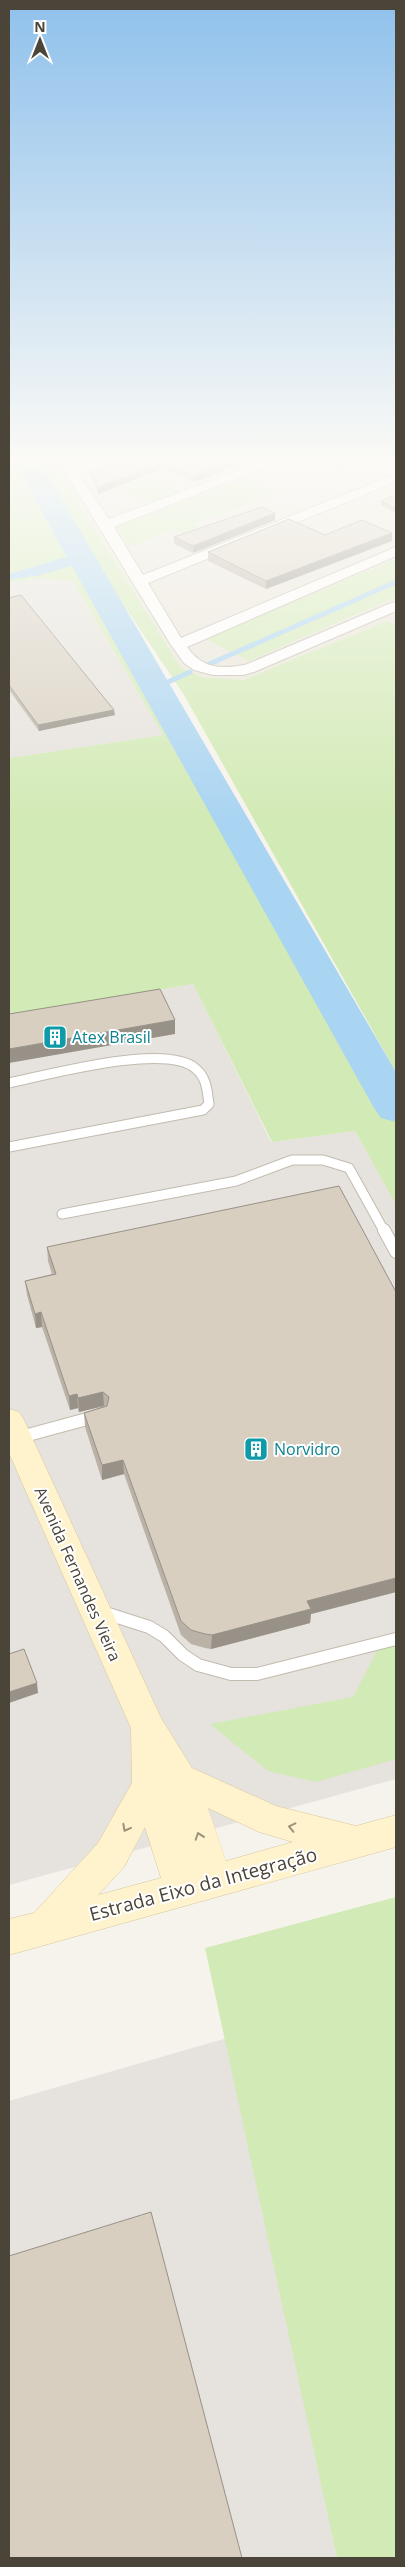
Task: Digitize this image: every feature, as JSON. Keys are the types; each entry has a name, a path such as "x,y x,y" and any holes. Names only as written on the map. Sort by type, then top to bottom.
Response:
{"main road":[{"name":"Avenida Fernandes Vieira","path":"13,1429 148,1728 199,1886"},
{"path":"45,1927 111,1855 164,1782 272,1821 357,1842"},
{"name":"Estrada Eixo da Integração","path":"9,1937 396,1831"}],"street":[{"path":"138,582 178,645 194,664 219,671 249,669 396,606"},
{"path":"178,645 325,582"},
{"path":"381,613 396,620"}],"lane":[{"path":"9,1083 136,1058 158,1056 185,1062 195,1068 204,1077 210,1094 209,1104 203,1110 9,1147"},
{"path":"62,1214 236,1181 292,1160 323,1160 349,1168 396,1252"},
{"path":"13,1429 102,1414"},
{"path":"94,1610 134,1620 163,1635 189,1660 215,1672 257,1674 396,1639"}],"shaded area":[{"path":"73,582 163,735 9,758 9,583"},
{"path":"127,582 396,582 396,626 387,621 243,680 203,677 180,668"},
{"path":"193,984 271,1142 355,1131 396,1205 396,1779 9,1885 9,1016"},
{"path":"227,2038 337,2558 9,2558 9,2101"}],"green space":[{"path":"73,582 95,582 396,1108 396,1205 355,1131 272,1142 193,984 9,1016 9,758 163,735"},
{"path":"108,582 127,582 181,668 203,677 243,680 387,621 396,626 396,1072 184,695"},
{"path":"342,582 396,582 396,597 249,661 206,639"},
{"path":"396,1639 396,1759 316,1782 268,1771 210,1724 353,1697 381,1643"},
{"path":"396,1897 396,2558 337,2558 205,1948"}],"building":[{"path":"21,595 114,710 38,725 9,685 9,598"},
{"path":"160,989 175,1020 9,1049 9,1014"},
{"name":"Norvidro","path":"339,1186 396,1292 396,1578 307,1601 311,1609 212,1635 191,1630 181,1621 123,1460 102,1465 84,1413 107,1406 109,1397 103,1392 78,1398 77,1394 69,1396 41,1312 35,1314 25,1281 56,1274 47,1247"},
{"path":"24,1649 37,1683 9,1692 9,1654"},
{"path":"151,2212 242,2558 9,2558 9,2256"}],"waterway":[{"path":"95,582 396,1108"},
{"path":"207,665 396,582"},
{"path":"157,687 190,672"}],"place":[{"name":"Atex Brasil","path":"55,1037"},
{"name":"Norvidro","path":"256,1449"}]}
